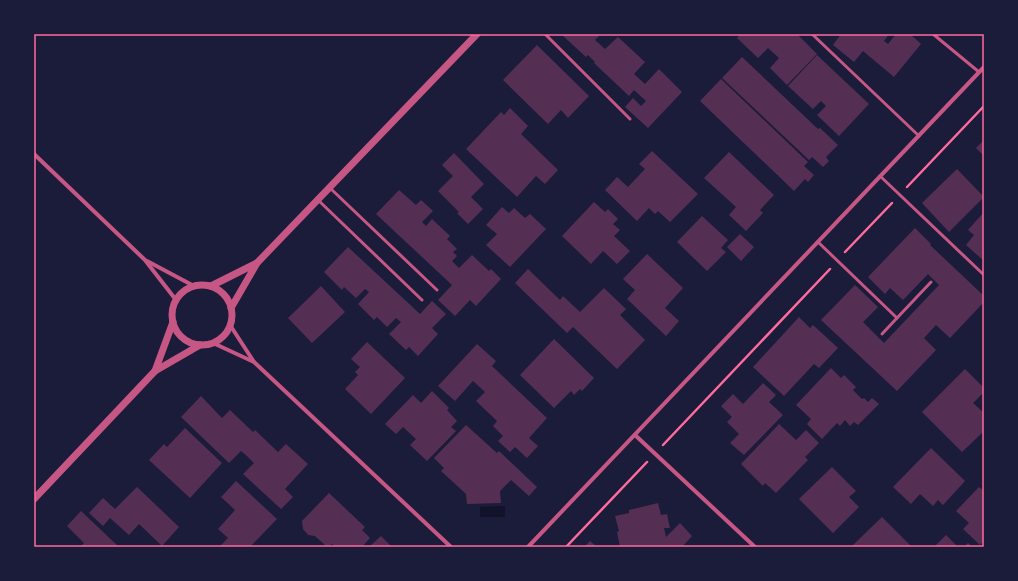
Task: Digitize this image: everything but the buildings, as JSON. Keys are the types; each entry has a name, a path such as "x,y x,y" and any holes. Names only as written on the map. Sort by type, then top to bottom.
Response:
{"street":[{"path":"231,308 257,263 477,34"},
{"path":"528,547 984,67"},
{"path":"34,154 145,260 176,300"},
{"path":"145,260 194,286 210,286 257,263"},
{"path":"155,371 173,322 172,311 176,300 180,294 194,286"},
{"path":"34,499 155,371 200,345 212,343 226,333 232,317 231,308 227,298 220,291 210,286"},
{"path":"173,322 183,338 200,345"},
{"path":"230,325 254,362 451,547"},
{"path":"212,343 254,362"},
{"path":"635,435 755,547"}],"lane":[{"path":"545,34 630,119"},
{"path":"812,34 919,136"},
{"path":"933,34 979,72"},
{"path":"880,176 984,275"},
{"path":"330,188 437,290"},
{"path":"317,200 422,300"},
{"path":"818,242 897,318"},
{"path":"882,334 931,282"}],"path":[{"path":"566,547 984,106"}],"shaded area":[{"path":"505,506 505,517 480,517 480,507"}]}
